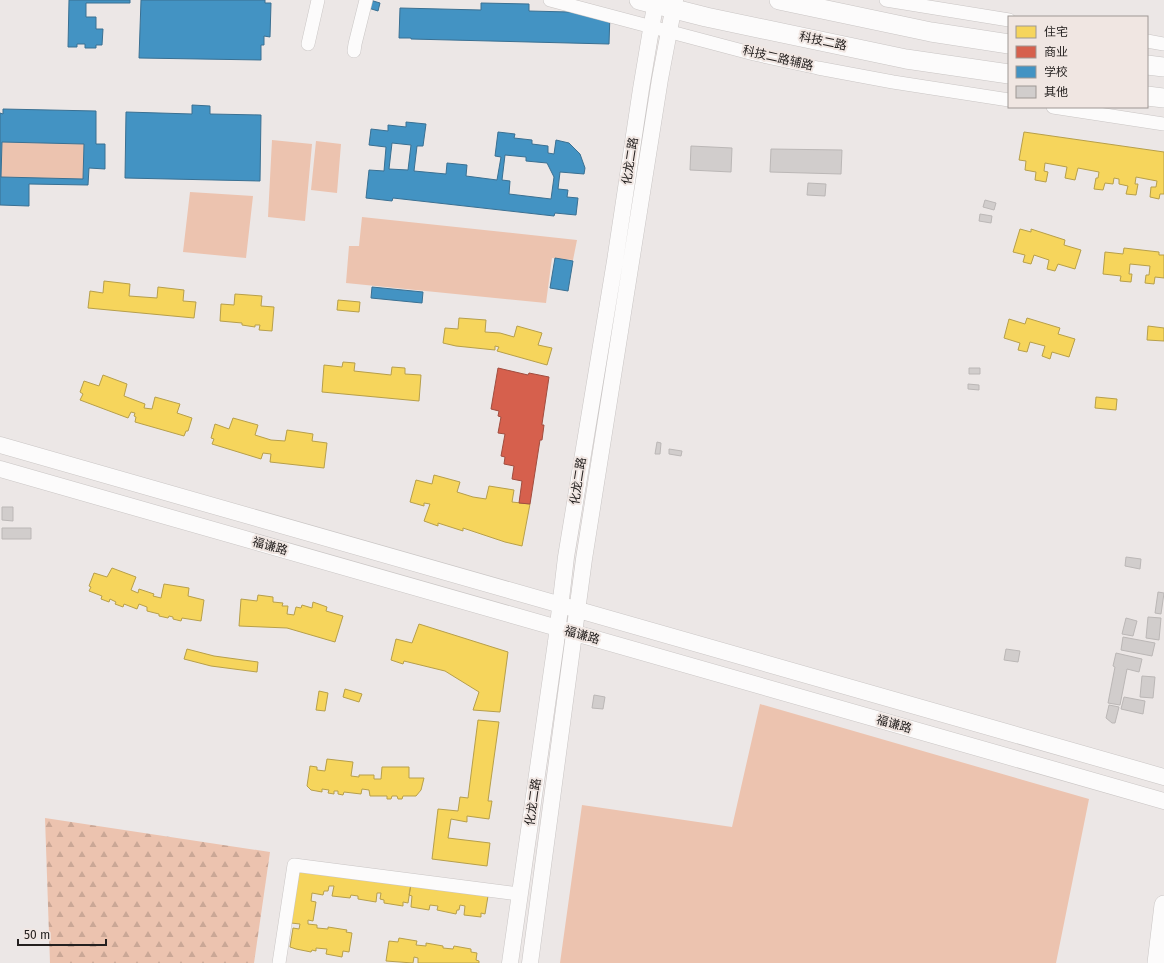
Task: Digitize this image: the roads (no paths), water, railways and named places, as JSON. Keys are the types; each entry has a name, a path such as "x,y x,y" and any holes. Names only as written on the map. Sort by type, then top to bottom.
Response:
{"main road":[{"path":"779,0 931,32 1008,44"},
{"name":"科技二路","path":"650,1 674,4 706,17 906,59 1008,74"},
{"path":"1148,65 1164,67"},
{"path":"1148,96 1164,98"},
{"path":"1157,963 1164,905"}],"street":[{"path":"308,44 318,0"},
{"path":"354,51 366,0"},
{"name":"科技二路辅路","path":"550,0 754,54 818,68 893,82 1008,100"},
{"path":"886,0 1008,20"},
{"name":"化龙二路","path":"510,963 566,557 615,261 651,26 650,1"},
{"name":"化龙二路","path":"530,963 584,559 654,118 674,4"},
{"path":"1148,41 1164,44"},
{"path":"1060,108 1164,124"},
{"name":"福谦路","path":"0,445 1164,777"},
{"name":"福谦路","path":"0,469 1164,801"},
{"path":"279,963 294,865 520,894"}]}
